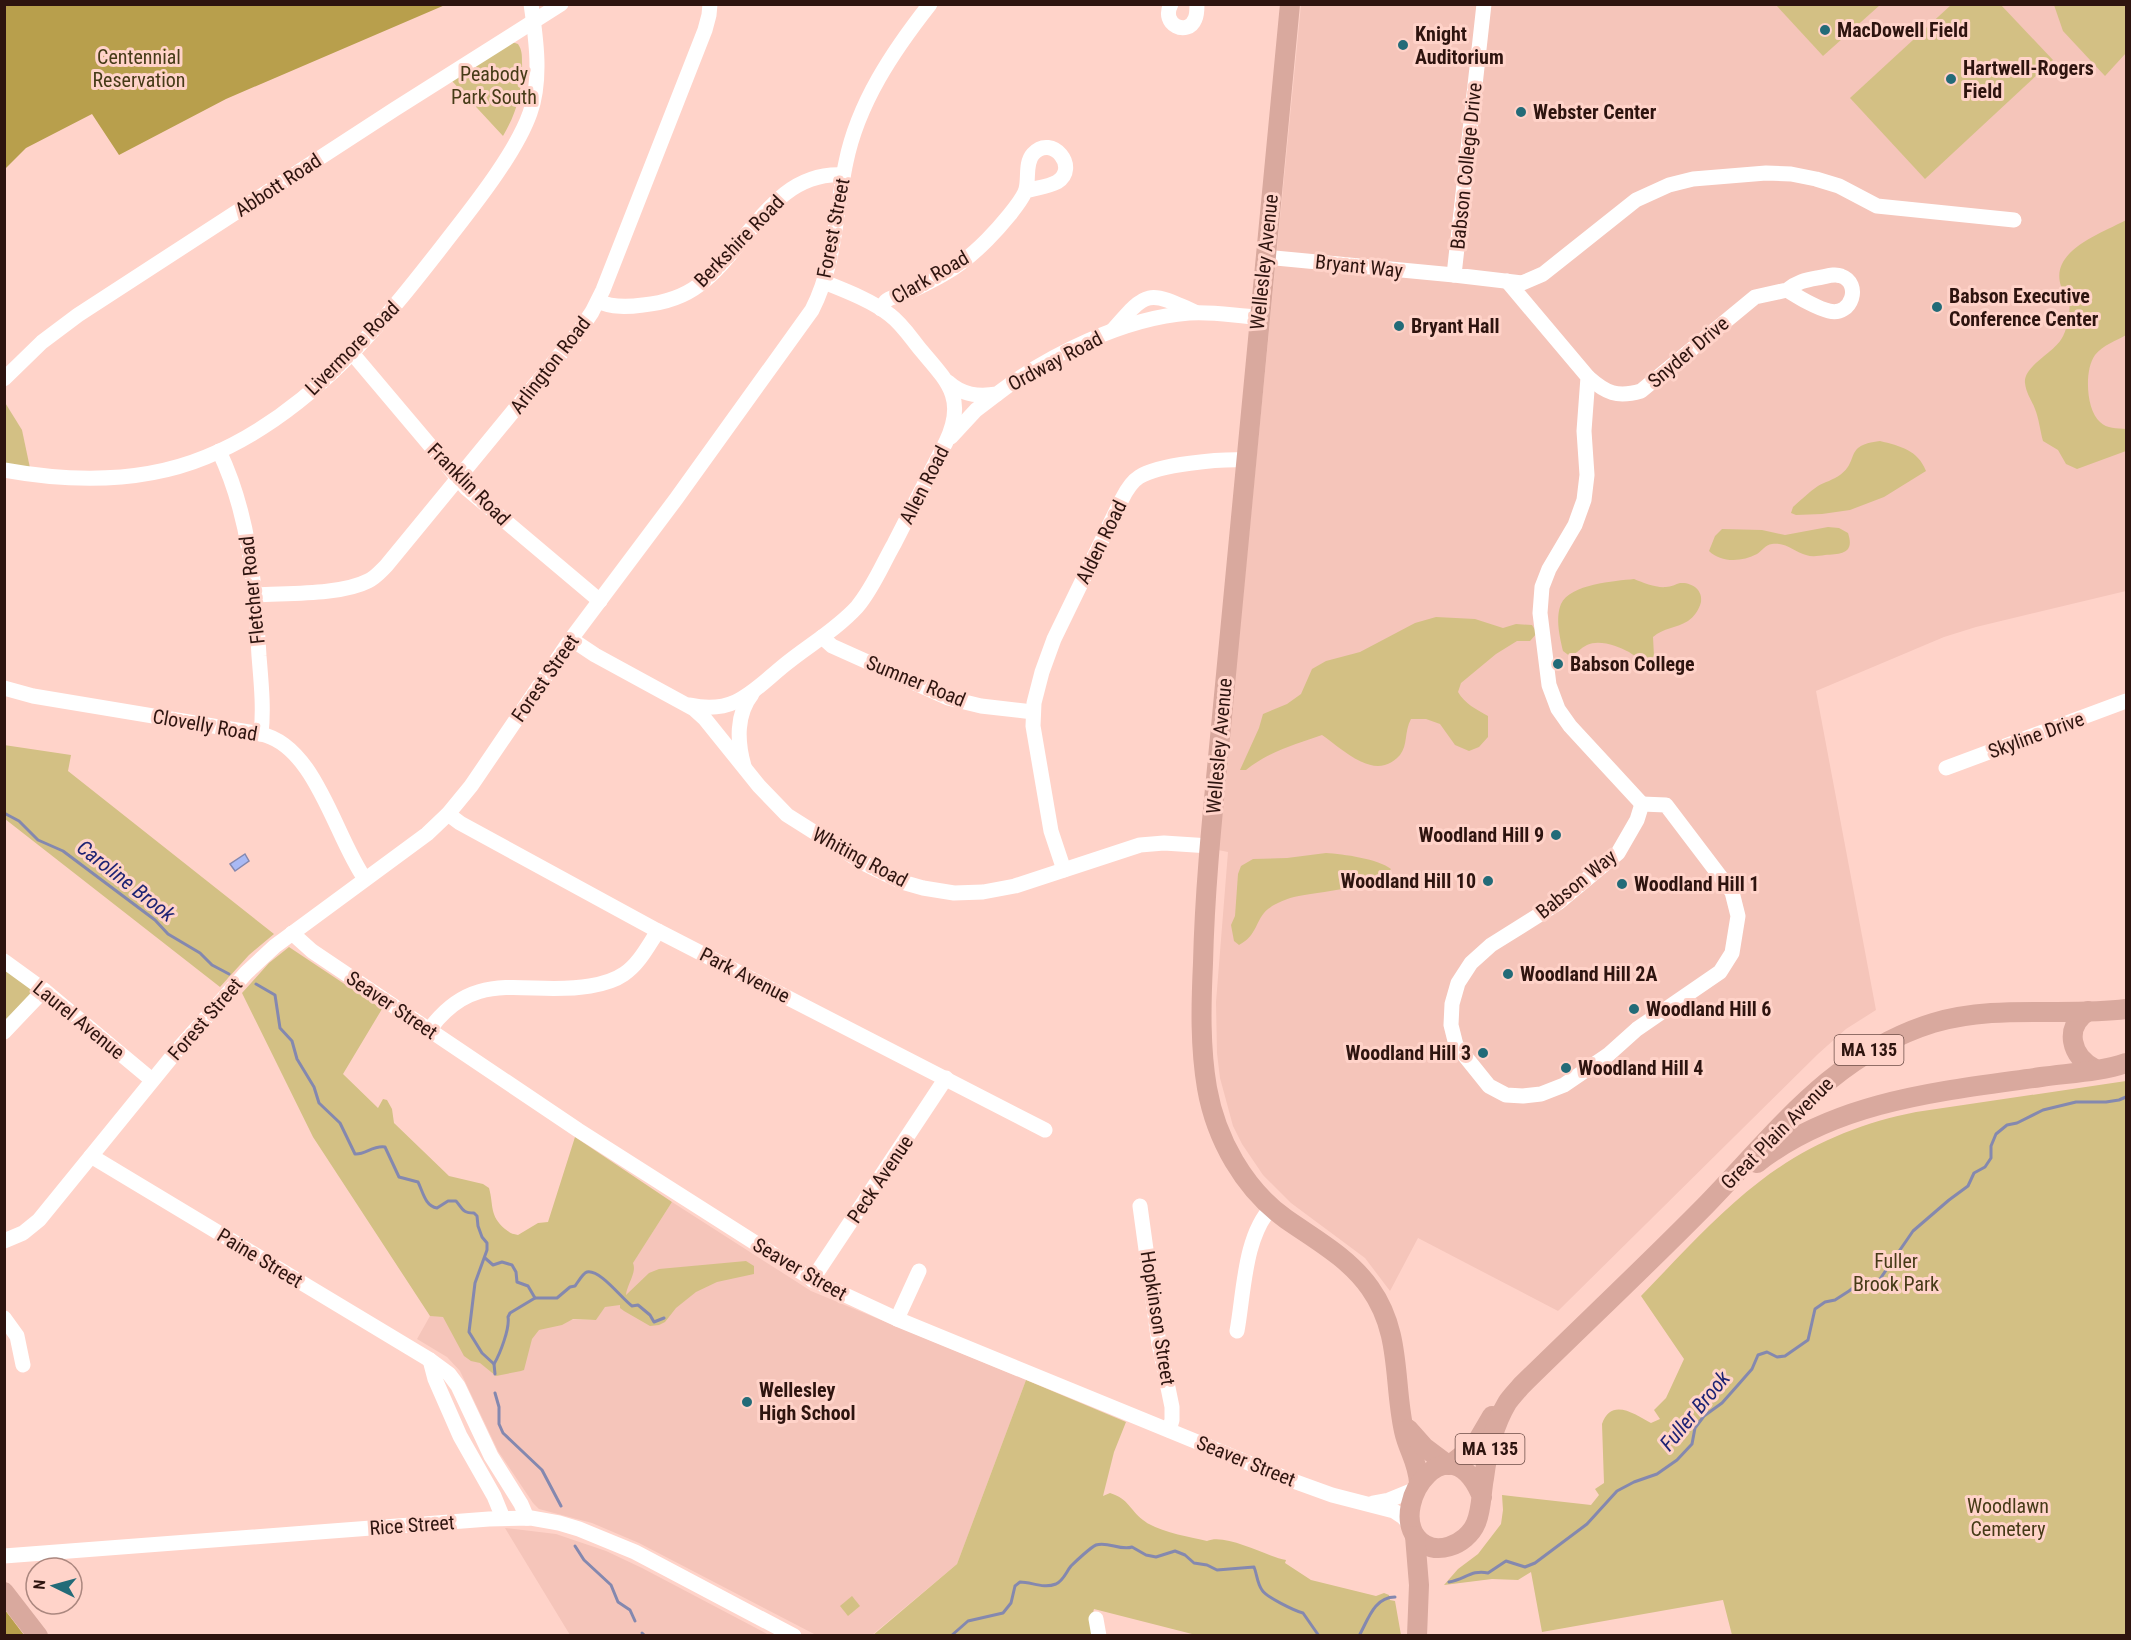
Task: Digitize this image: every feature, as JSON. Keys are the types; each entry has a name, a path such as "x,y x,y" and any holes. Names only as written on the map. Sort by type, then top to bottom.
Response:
{"main road":[{"name":"Wellesley Avenue","path":"1290,4 1258,317 1210,846 1201,1026 1207,1087 1218,1127 1230,1153 1248,1182 1272,1207 1345,1261 1365,1281 1377,1298 1395,1348 1397,1391 1405,1437 1417,1463 1417,1486"},
{"name":"Great Plain Avenue","path":"1450,1464 1475,1445 1496,1410 1507,1403 1521,1386 1706,1205 1770,1136 1822,1085 1853,1061 1882,1044 1923,1026 1965,1015 2005,1011 2127,1009"},
{"path":"2088,1011 2076,1022 2073,1044 2081,1059 2095,1069"},
{"name":"Great Plain Avenue","path":"1706,1205 1758,1162 1784,1144 1866,1108 1924,1094 2125,1064"},
{"name":"Great Plain Avenue","path":"1482,1497 1490,1448 1507,1403"},
{"name":"Wellesley Avenue","path":"1402,1419 1412,1435 1424,1447 1450,1464"},
{"path":"1450,1464 1471,1476 1482,1497"},
{"name":"MA 135","path":"1416,1635 1419,1572 1410,1512 1417,1486 1439,1466 1450,1464"},
{"name":"MA 135","path":"1418,1599 1427,1570 1444,1548 1458,1544 1469,1535 1476,1524 1482,1497"},
{"path":"1414,1531 1428,1545 1444,1548"},
{"path":"4,1593 38,1635"}],"street":[{"name":"Livermore Road","path":"4,470 69,477 119,477 170,468 219,451 286,412 318,385 352,353 402,297 484,191 519,135 530,112 535,89 534,22 531,4"},
{"name":"Abbott Road","path":"4,379 42,342 78,315 561,4"},
{"name":"Arlington Road","path":"256,595 333,590 353,587 368,581 386,566 580,330 598,301 705,30 710,4"},
{"name":"Forest Street","path":"4,1240 23,1233 39,1220 152,1080 260,958 407,850 448,814 479,775 572,639 801,327 824,282 835,238 843,175 851,139 869,98 896,52 930,4"},
{"path":"1171,4 1168,11 1169,18 1173,25 1182,28 1189,26 1194,20 1197,4"},
{"name":"Babson College Drive","path":"1484,4 1454,275 1522,283 1543,274 1627,207 1650,192 1700,178 1766,173 1791,174 1839,186 1877,206 2014,220"},
{"name":"Berkshire Road","path":"598,301 613,306 635,306 664,302 685,294 708,278 772,204 787,192 813,178 828,174 843,175"},
{"name":"Clark Road","path":"881,309 889,299 944,274 969,256 995,232 1026,191"},
{"name":"Bryant Way","path":"1265,257 1454,275"},
{"name":"Snyder Drive","path":"1507,281 1588,377 1600,388 1612,393 1628,394 1641,391 1755,297 1787,290"},
{"name":"Allen Road","path":"745,769 739,742 740,725 743,710 753,693 851,612 871,587 953,425 955,410 953,394 948,382 894,318 881,309 824,282"},
{"name":"Ordway Road","path":"1113,330 1137,303 1147,298 1170,300 1198,313"},
{"name":"Ordway Road","path":"946,442 976,410 997,394 1055,357 1113,330 1181,314 1258,317"},
{"name":"Franklin Road","path":"352,353 458,479 484,505 600,601"},
{"path":"1588,377 1584,431 1587,475 1584,500 1575,525 1549,569 1542,587 1540,613 1550,685 1558,709 1570,726 1642,804"},
{"name":"Ordway Road","path":"948,382 960,391 969,394 979,396 997,394"},
{"name":"Fletcher Road","path":"219,451 242,516 252,560 262,701 261,734"},
{"name":"Alden Road","path":"1033,712 1042,672 1059,628 1122,499 1133,482 1148,472 1167,468 1221,460 1245,460"},
{"name":"Sumner Road","path":"822,637 832,646 948,698 981,706 1033,712"},
{"name":"Whiting Road","path":"572,639 595,655 687,704 705,719 773,801 795,820 863,863 913,886 943,892 973,893 1004,888 1148,844 1210,846"},
{"name":"Clovelly Road","path":"4,688 33,696 272,737 283,744 302,764 318,789 348,851 365,879"},
{"name":"Allen Road","path":"687,704 709,707 723,705 753,693"},
{"name":"Skyline Drive","path":"1946,768 2127,701"},
{"path":"1033,712 1034,732 1051,831 1064,870"},
{"name":"Babson Way","path":"1642,804 1666,805 1732,892 1738,916 1732,953 1720,972 1637,1029 1608,1055 1564,1085 1541,1094 1506,1095 1489,1086 1456,1045 1451,1025 1452,1004 1458,983 1472,963 1491,945 1558,903 1618,853 1637,820 1642,804"},
{"name":"Park Avenue","path":"448,814 460,823 658,931 1045,1130"},
{"path":"429,1030 453,1005 487,989 568,988 593,985 617,978 636,963 658,931"},
{"name":"Seaver Street","path":"292,933 312,951 429,1030 588,1136 812,1280 897,1319 1320,1491 1394,1511 1403,1516 1414,1531"},
{"name":"Laurel Avenue","path":"4,961 44,990 152,1080"},
{"path":"4,1032 44,990"},
{"name":"Peck Avenue","path":"812,1280 946,1078"},
{"name":"Paine Street","path":"91,1156 430,1360 452,1377 491,1456 527,1518"},
{"name":"Hopkinson Street","path":"1140,1206 1159,1344 1172,1407 1169,1430"},
{"path":"1237,1331 1251,1246 1260,1223 1272,1207"},
{"path":"897,1319 919,1271"},
{"path":"4,1318 17,1336 23,1365"},
{"path":"430,1360 435,1380 460,1436 494,1496 503,1518"},
{"name":"Seaver Street","path":"1362,1503 1389,1500 1417,1486"},
{"name":"Rice Street","path":"4,1556 527,1518 569,1525 610,1541 794,1635"},
{"path":"1096,1619 1098,1635"}],"shaded area":[{"name":"Babson College","path":"1301,5 2126,5 2126,591 1976,627 1944,637 1816,691 1876,1010 1846,1029 1818,1054 1558,1311 1418,1238 1390,1291 1365,1258 1291,1203 1263,1175 1233,1126 1220,1078 1216,1002 1228,852 1218,850"},
{"name":"Wellesley High School","path":"672,1202 811,1291 1026,1380 957,1564 872,1635 816,1635 639,1543 592,1523 539,1509 498,1451 460,1371 447,1357 417,1339 430,1316 596,1320"},
{"path":"505,1528 556,1534 606,1551 769,1635 570,1635"}],"green space":[{"name":"Centennial Reservation","path":"5,4 445,5 226,99 119,155 92,114 26,148 5,169"},
{"name":"MacDowell Field","path":"1776,5 1880,5 1823,56"},
{"name":"Hartwell-Rogers Field","path":"1951,5 2001,5 2053,60 1925,179 1850,98"},
{"path":"2054,5 2126,5 2126,53 2105,76 2063,31"},
{"name":"Peabody Park South","path":"512,42 518,44 521,50 521,82 512,118 503,136 452,81"},
{"path":"2126,220 2126,335 2095,355 2089,370 2088,390 2092,409 2100,422 2112,428 2126,429 2126,451 2077,469 2066,464 2058,450 2043,441 2026,387 2026,377 2034,365 2058,344 2066,330 2070,308 2068,298 2061,286 2059,273 2063,262 2080,244"},
{"path":"4,401 22,430 30,468 5,465"},
{"path":"1880,441 1907,450 1918,458 1926,471 1884,497 1850,510 1822,514 1796,515 1791,513 1793,507 1811,491 1846,470 1856,450 1868,443"},
{"path":"1828,527 1839,528 1848,533 1850,545 1845,552 1811,556 1782,544 1772,544 1751,557 1732,560 1719,558 1709,551 1715,536 1722,529 1762,530 1785,535"},
{"path":"1634,579 1658,587 1680,583 1692,585 1700,594 1699,608 1688,621 1653,637 1654,656 1651,660 1641,659 1603,643 1587,645 1571,657 1563,651 1558,615 1566,597 1594,585"},
{"path":"1436,617 1475,619 1503,628 1516,624 1532,625 1537,633 1530,641 1517,641 1496,654 1461,683 1458,692 1464,700 1488,716 1488,737 1479,747 1469,751 1455,745 1440,724 1426,719 1411,719 1400,755 1390,763 1380,766 1360,761 1322,735 1283,749 1246,770 1240,770 1263,714 1287,704 1301,694 1312,669 1326,661 1360,652 1415,623"},
{"path":"4,745 71,755 68,771 274,934 249,955 220,987 5,819"},
{"path":"1326,853 1370,860 1391,869 1384,876 1361,885 1294,897 1280,902 1264,913 1250,937 1239,945 1234,941 1231,925 1235,916 1238,874 1241,866 1253,859"},
{"path":"289,947 382,1009 343,1074 378,1108 383,1099 387,1100 392,1109 394,1123 449,1176 483,1184 489,1188 494,1215 508,1231 518,1235 538,1223 548,1222 575,1137 672,1202 633,1263 634,1271 626,1295 649,1273 659,1269 746,1261 754,1266 754,1274 717,1282 696,1292 659,1325 650,1326 624,1311 620,1305 605,1307 596,1320 573,1319 562,1325 539,1330 532,1339 524,1370 521,1371 496,1376 480,1363 471,1361 464,1356 443,1317 430,1316 313,1137 242,993 269,963"},
{"path":"5,967 36,991 5,1024"},
{"name":"Fuller Brook Park","path":"2126,1081 2126,1635 1732,1635 1723,1600 1542,1632 1531,1572 1518,1580 1492,1579 1444,1585 1458,1569 1478,1554 1501,1524 1502,1495 1591,1505 1599,1495 1595,1489 1604,1483 1602,1424 1611,1411 1617,1409 1631,1412 1651,1423 1660,1419 1654,1410 1666,1398 1684,1359 1641,1296 1713,1222 1759,1182 1814,1147 1853,1129 1895,1117"},
{"path":"1026,1380 1126,1422 1114,1452 1103,1496 1110,1493 1116,1495 1143,1520 1164,1530 1207,1541 1215,1539 1235,1542 1286,1560 1285,1563 1311,1580 1376,1596 1384,1593 1389,1595 1390,1600 1395,1601 1401,1635 1196,1635 1094,1609 1091,1619 1093,1635 872,1636 957,1564"},
{"path":"852,1596 860,1606 848,1616 840,1606"},
{"path":"5,1610 24,1635 5,1635"}],"water":[{"path":"245,854 249,861 235,871 230,864"}],"waterway":[{"name":"Caroline Brook","path":"4,813 19,821 38,840 63,851 155,920 168,934 229,974"},
{"name":"Caroline Brook","path":"256,984 275,995 280,1028 292,1041 297,1059 314,1087 319,1103 340,1123 355,1154 377,1147 385,1147 399,1177 418,1182 425,1198 433,1207 437,1208 448,1201 456,1201 465,1211 477,1216 482,1237 487,1243 487,1250 475,1283 469,1332 482,1353 494,1364 495,1374"},
{"name":"Fuller Brook","path":"1449,1582 1477,1572 1488,1573 1506,1561 1525,1567 1535,1563 1587,1524 1617,1491 1657,1474 1677,1460 1692,1444 1695,1428 1704,1416 1722,1403 1738,1385 1752,1369 1758,1355 1767,1352 1777,1357 1785,1356 1808,1340 1815,1309 1825,1302 1835,1300 1858,1284 1880,1279 1913,1231 1968,1186 1974,1173 1985,1167 1991,1158 1991,1146 1996,1134 2007,1125 2017,1123 2043,1110 2076,1102 2106,1102 2126,1097"},
{"path":"485,1258 493,1265 502,1262 512,1265 516,1272 517,1282 528,1286 535,1298 557,1298 570,1287 575,1286 585,1273 592,1272 632,1306 638,1305 650,1315 654,1322 664,1318"},
{"path":"494,1364 504,1341 510,1313 535,1298"},
{"name":"Caroline Brook","path":"495,1393 499,1407 499,1424 503,1433 542,1470 561,1506"},
{"name":"Fuller Brook","path":"951,1636 968,1621 1003,1613 1011,1603 1015,1586 1020,1582 1047,1586 1056,1584 1079,1558 1100,1544 1123,1548 1132,1547 1146,1555 1156,1557 1175,1551 1185,1555 1194,1563 1207,1565 1217,1570 1254,1567 1262,1590 1281,1603 1303,1613 1319,1636"},
{"name":"Caroline Brook","path":"575,1546 584,1560 611,1585 618,1602 630,1610 635,1621"},
{"name":"Fuller Brook","path":"1359,1636 1377,1605 1388,1598 1395,1597"},
{"name":"Caroline Brook","path":"642,1633 645,1636"}],"place":[{"name":"MacDowell Field","path":"1825,30"},
{"name":"Knight Auditorium","path":"1403,45"},
{"name":"Hartwell-Rogers Field","path":"1951,79"},
{"name":"Webster Center","path":"1521,112"},
{"name":"Babson Executive Conference Center","path":"1937,307"},
{"name":"Bryant Hall","path":"1399,326"},
{"name":"Babson College","path":"1558,664"},
{"name":"Woodland Hill 9","path":"1556,835"},
{"name":"Woodland Hill 10","path":"1488,881"},
{"name":"Woodland Hill 1","path":"1622,884"},
{"name":"Woodland Hill 2A","path":"1508,974"},
{"name":"Woodland Hill 6","path":"1634,1009"},
{"name":"Woodland Hill 3","path":"1483,1053"},
{"name":"Woodland Hill 4","path":"1566,1068"},
{"name":"Wellesley High School","path":"747,1402"}],"park label":[{"name":"Woodlawn Cemetery","path":"2008,1518"}]}
